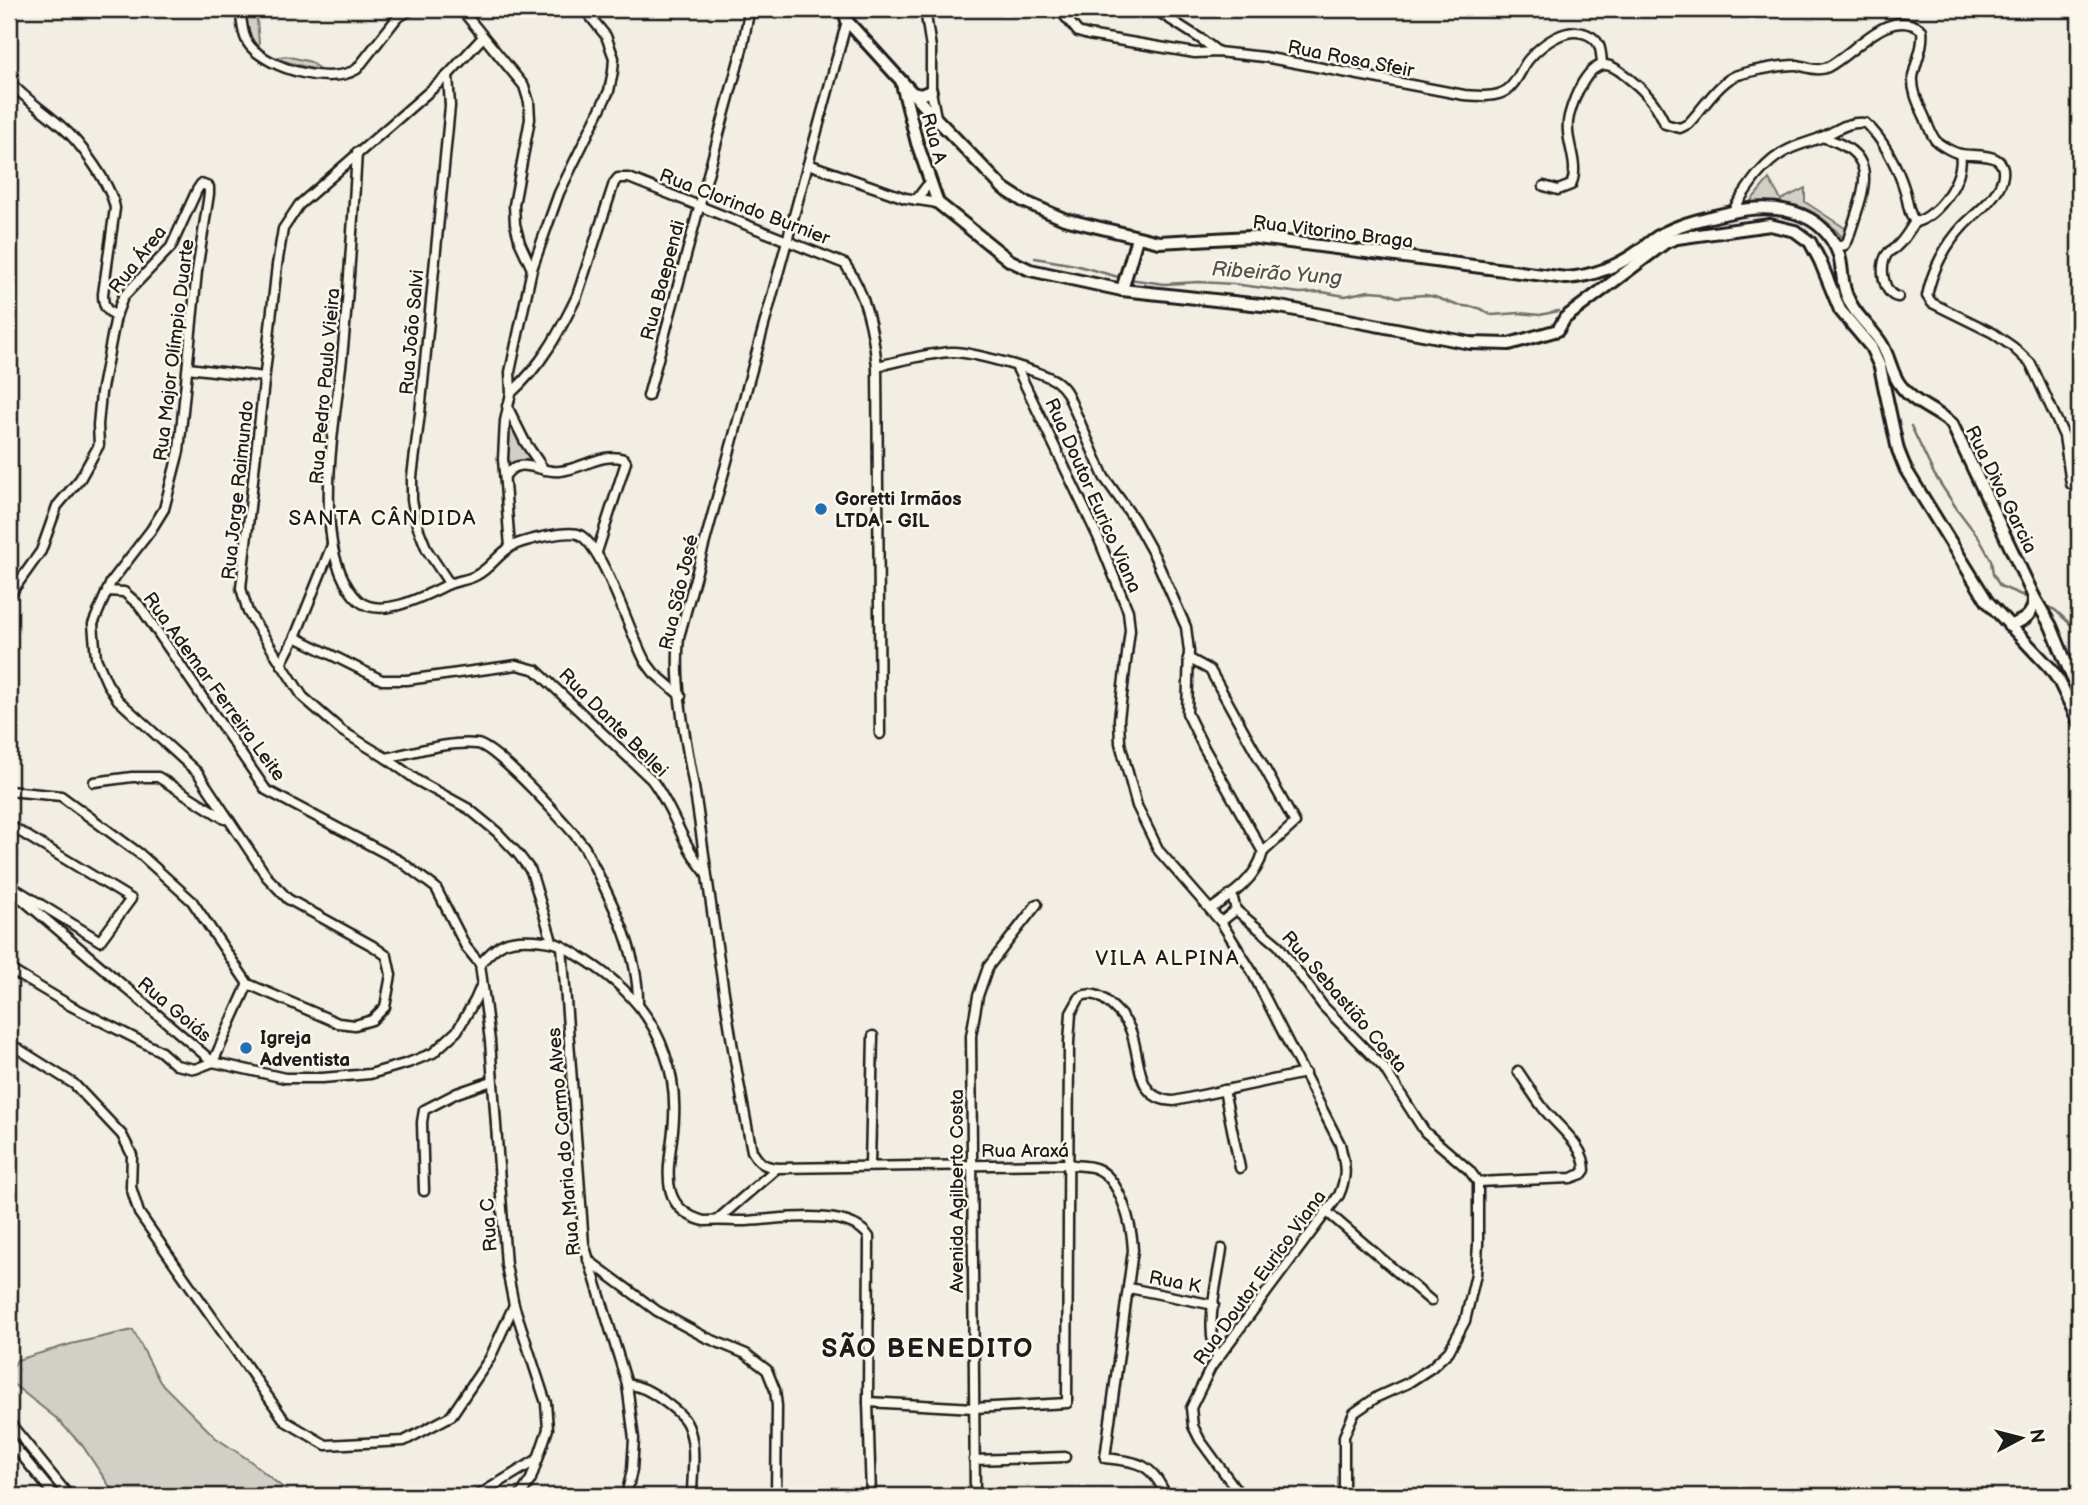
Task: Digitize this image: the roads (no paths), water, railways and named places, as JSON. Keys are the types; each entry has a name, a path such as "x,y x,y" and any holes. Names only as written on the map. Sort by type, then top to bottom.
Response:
{"main road":[{"name":"Rua Vitorino Braga","path":"843,9 848,20 901,81 1003,188 1023,201 1064,219 1137,238 1159,243 1176,243 1250,237 1566,278 1602,272 1663,233 1683,225 1732,212 1784,208 1816,223 1828,234 1836,247"},
{"name":"Rua A","path":"901,81 929,183 938,203"},
{"path":"912,93 921,95 931,91"},
{"path":"911,117 927,109"},
{"path":"938,203 1009,260 1030,270 1123,288 1280,307 1469,343 1509,344 1558,330 1565,318 1666,243 1684,235 1760,225 1784,227 1822,247 1836,247"},
{"path":"1123,288 1137,238"},
{"path":"1810,242 1821,261 1840,310 1877,358 1902,462 1987,601 2050,668 2079,722"},
{"name":"Rua Diva Garcia","path":"1836,247 1844,288 1851,305 1880,342 1900,386 1916,401 1952,424 2079,694"},
{"path":"2009,626 2025,619 2037,605"}],"street":[{"path":"240,9 245,36 250,46 268,61 289,69 325,76 348,74 357,69 397,18 412,9"},
{"path":"461,9 524,86 529,102 530,119 514,205 520,243 532,269"},
{"path":"510,547 505,476 507,406 510,372 532,269 559,193 609,91 613,71 614,58 606,36 584,9"},
{"name":"Rua Baependi","path":"648,396 742,49 748,18 747,9"},
{"path":"925,9 931,48 931,91 937,119"},
{"name":"Rua Rosa Sfeir","path":"1059,9 1078,32 1088,35 1195,53 1218,52 1264,57 1476,96 1498,94 1507,90 1534,54 1555,38 1569,33 1583,33 1595,38 1601,46 1602,64"},
{"path":"1154,9 1218,52"},
{"name":"Rua São José","path":"777,1168 764,1167 752,1151 706,874 677,669 679,637 848,20"},
{"path":"1544,186 1558,190 1571,185 1576,174 1569,145 1569,117 1580,87 1589,73 1602,64 1616,69 1648,94 1665,124 1680,128 1688,124 1726,82 1735,76 1794,65 1820,70 1831,65 1863,39 1885,28 1908,23 1922,30 1923,43 1913,79 1915,96 1934,139 1960,154 1983,154 1996,159 2002,168 2001,182 1987,204 1951,241 1931,274 1927,296 1932,303 1993,333 2031,364 2064,436 2071,484 2079,489"},
{"name":"Rua Jorge Raimundo","path":"483,37 448,75 299,205 283,229 241,588 248,612 303,697 342,731 469,809 497,831 518,854 531,872 552,941"},
{"name":"Rua João Salvi","path":"448,75 450,106 412,477 412,500 416,525 427,550 449,583"},
{"path":"9,81 26,100 64,128 90,160 114,199 103,304 107,311 116,316 99,407 99,444 80,479 57,506 41,551 9,596"},
{"path":"927,109 931,91"},
{"path":"1732,212 1745,191 1770,161 1787,149 1854,122 1866,123 1870,127 1901,179 1914,222"},
{"path":"1821,137 1840,142 1847,148 1857,157 1866,177 1848,240 1844,245 1836,247"},
{"name":"Rua Pedro Paulo Vieira","path":"357,152 350,277 330,484 332,544 344,581 356,598 372,608 392,606 432,593 449,583 469,579 479,574 510,547 563,532 582,536 597,552"},
{"path":"1898,298 1888,293 1884,261 1887,253 1896,248 1914,222 1924,220 1951,192 1962,161 1960,154"},
{"path":"808,164 905,198 938,203"},
{"name":"Rua Clorindo Burnier","path":"510,393 531,374 570,312 618,178 629,178 699,204 845,264 852,273 869,316 877,366 880,734"},
{"path":"916,200 929,183"},
{"name":"Rua Área","path":"116,316 123,297 171,247 201,184"},
{"name":"Rua Major Olímpio Duarte","path":"201,184 209,187 209,194 197,271 179,450 164,509 111,582 93,624 96,658 118,700 198,773 267,877 288,899 387,956 391,975 385,1007 372,1020 355,1025 338,1023 248,984"},
{"path":"877,366 953,352 1016,366 1049,377 1059,383 1067,393 1104,477 1134,519 1186,627 1188,713 1203,747 1262,852 1260,864 1232,895 1211,909"},
{"name":"Rua Doutor Eurico Viana","path":"1016,366 1098,537 1128,611 1130,630 1120,698 1120,743 1137,806 1159,851 1171,868 1211,909 1251,970 1340,1144 1345,1164 1346,1180 1339,1195 1206,1374 1191,1408 1190,1417 1200,1440 1241,1496"},
{"path":"188,368 264,377"},
{"path":"507,406 544,470"},
{"path":"505,476 517,465 563,471 604,457 620,457 626,462 597,552 645,661 654,673 681,696"},
{"path":"281,664 295,637 332,544"},
{"name":"Rua Ademar Ferreira Leite","path":"107,591 124,592 139,605 266,790 400,861 436,888 466,947 480,964"},
{"name":"Rua Dante Bellei","path":"295,637 382,680 407,680 517,665 537,670 651,779 662,794 691,855 706,874"},
{"path":"1188,658 1210,670 1295,823 1262,852"},
{"path":"386,758 446,746 477,744 488,749 519,775 586,848 629,948 636,970 638,1004"},
{"path":"94,782 158,777 228,821"},
{"path":"9,792 61,796 140,854 192,901 248,984 213,1062 195,1069 176,1065 160,1051 71,1006 9,969"},
{"path":"9,825 131,899 100,941 9,886"},
{"name":"Rua Goiás","path":"9,886 213,1062 285,1078 370,1074 433,1053 457,1031 482,983"},
{"path":"1220,922 1236,910 1232,895"},
{"name":"Avenida Agilberto Costa","path":"975,1496 971,1036 978,996 988,967 1037,904"},
{"name":"Rua Sebastião Costa","path":"1236,910 1283,951 1323,1006 1384,1068 1417,1124 1469,1170 1478,1182"},
{"path":"482,983 480,964 493,949 504,942 515,939 552,941 605,971 638,1004 666,1053 675,1114 668,1179 677,1206 692,1217 704,1220 816,1217 840,1220 864,1228 871,1244 868,1402 871,1496"},
{"name":"Rua Maria do Carmo Alves","path":"562,947 582,1219 588,1259 627,1384 634,1439 632,1470 626,1496"},
{"name":"Rua C","path":"482,983 506,1265 514,1305 546,1403 548,1429 531,1479 520,1496"},
{"path":"868,1402 974,1408 1067,1403 1067,1164 1071,1013 1077,1000 1086,994 1102,998 1126,1022 1132,1032 1143,1079 1157,1099 1174,1101 1305,1073"},
{"path":"870,1165 873,1036"},
{"path":"9,1043 74,1084 122,1135 132,1155 131,1187 139,1213 285,1421 326,1445 404,1441 451,1416 490,1358 514,1305"},
{"path":"1344,1496 1344,1436 1354,1413 1377,1397 1432,1368 1449,1351 1465,1321 1476,1274 1478,1182 1571,1178 1585,1170 1582,1157 1570,1137 1543,1109 1518,1071"},
{"path":"424,1191 424,1110 457,1093 492,1081"},
{"path":"1224,1090 1240,1168"},
{"name":"Rua Araxá","path":"777,1168 1067,1164 1103,1172 1125,1206 1133,1250 1105,1458 1143,1464 1159,1480 1166,1496"},
{"path":"717,1220 777,1168"},
{"path":"1326,1211 1431,1301"},
{"path":"1218,1358 1211,1340 1222,1249"},
{"path":"588,1259 657,1311 705,1337 746,1354 767,1370 775,1390 777,1406 776,1496"},
{"name":"Rua K","path":"1129,1288 1214,1305"},
{"path":"627,1384 639,1385 649,1390 670,1406 689,1426 693,1459 692,1496"},
{"path":"10,1424 69,1496"},
{"path":"9,1440 55,1496"},
{"path":"974,1460 1065,1457"},
{"path":"477,1496 538,1458"}],"waterway":[{"name":"Ribeirão Yung","path":"1035,258 1075,265 1122,278"},
{"name":"Ribeirão Yung","path":"1129,279 1164,284 1233,284 1345,296 1369,291 1384,292 1397,297 1425,295 1456,305 1479,308 1492,315 1540,315 1558,311"},
{"name":"Ribeirão Yung","path":"1911,426 1934,474 1979,538 1991,560 1993,574 2000,586 2031,599"},
{"name":"Ribeirão Yung","path":"2043,605 2055,610 2079,632"}],"place":[{"name":"Goretti Irmãos LTDA - GIL","path":"821,509"},
{"name":"Igreja Adventista","path":"246,1048"}],"district":[{"name":"SANTA CÂNDIDA","path":"383,518"},
{"name":"VILA ALPINA","path":"1168,958"},
{"name":"SÃO BENEDITO","path":"928,1348"}]}
